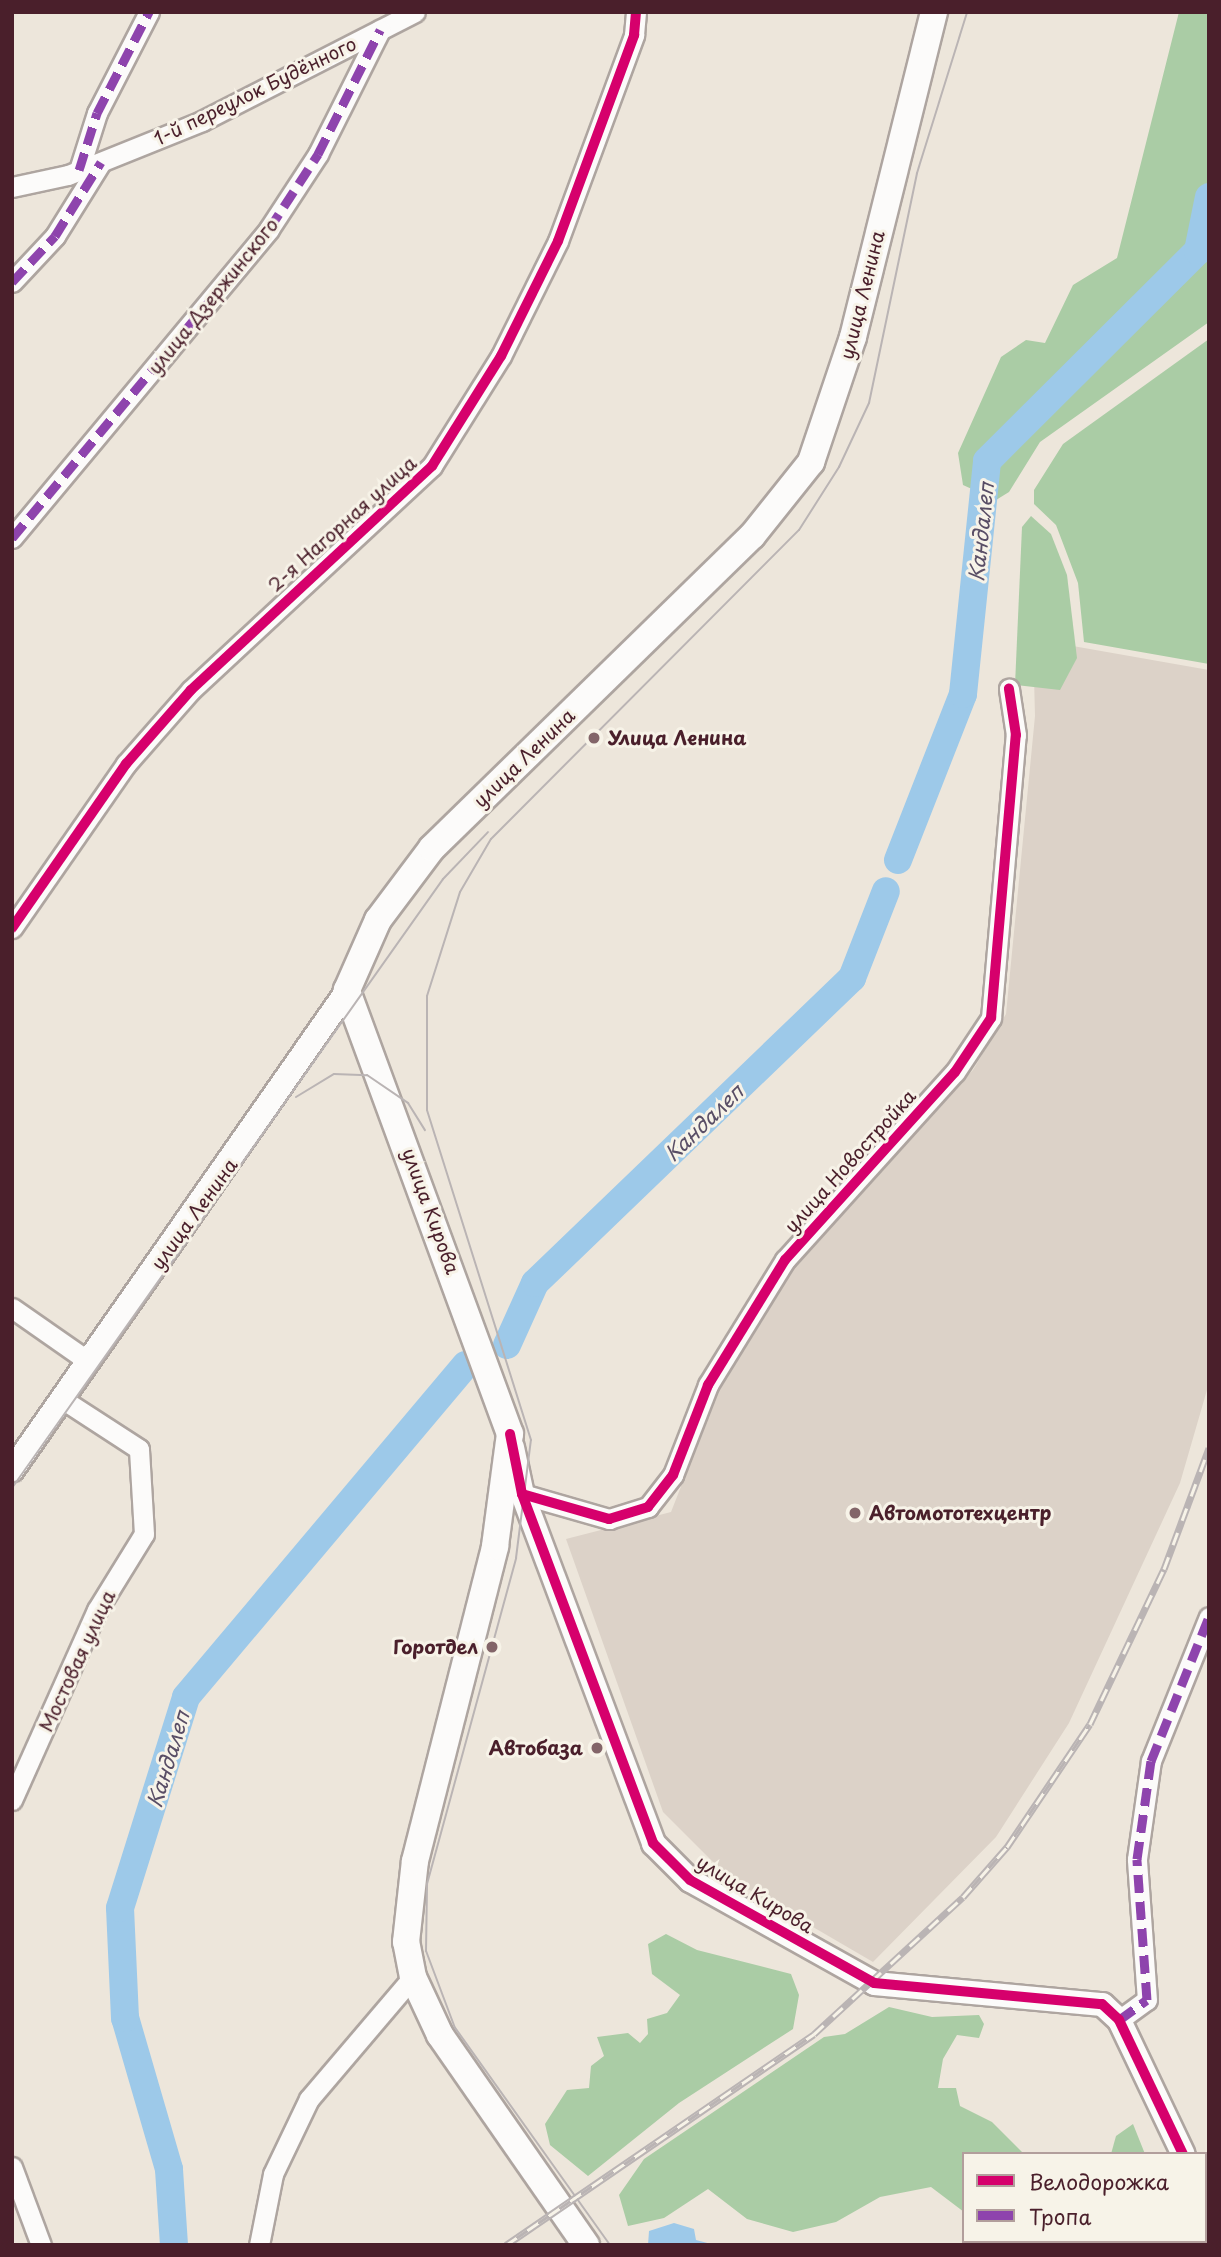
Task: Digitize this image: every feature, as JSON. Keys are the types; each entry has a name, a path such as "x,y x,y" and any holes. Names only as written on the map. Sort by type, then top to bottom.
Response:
{"main road":[{"name":"улица Ленина","path":"347,990 378,919 432,848 752,536 811,462 853,337 934,12"},
{"name":"улица Кирова","path":"347,990 510,1434 495,1546 415,1861 406,1942 412,1977 440,2035 586,2245"}],"street":[{"path":"79,170 97,113 149,12"},
{"name":"1-й переулок Будённого","path":"12,187 79,170 202,121 415,12"},
{"name":"2-я Нагорная улица","path":"12,928 126,764 191,690 432,466 501,356 558,241 634,35 636,12"},
{"name":"улица Дзержинского","path":"12,538 269,229 318,154 380,30"},
{"path":"12,282 55,236 101,162"},
{"name":"улица Новостройка","path":"523,1494 608,1519 648,1507 673,1475 708,1385 785,1260 955,1072 991,1018 1016,735 1009,689"},
{"name":"улица Ленина","path":"12,1469 347,990"},
{"path":"12,1308 88,1362"},
{"name":"Мостовая улица","path":"12,1800 97,1610 144,1534 139,1449 62,1399"},
{"name":"улица Кирова","path":"510,1434 523,1494 653,1843 691,1880 874,1983 1079,1997 1102,2004 1119,2020 1182,2152"},
{"path":"1119,2020 1147,2000 1137,1859 1151,1761 1209,1617"},
{"path":"259,2245 273,2174 310,2099 412,1977"},
{"path":"12,2167 40,2245"}],"shaded area":[{"path":"1033,639 1209,670 1209,1383 1180,1483 1069,1723 996,1837 873,1962 729,1878 663,1812 566,1539 671,1512 718,1392 792,1265 973,1070 1006,1014 1035,716"}],"green space":[{"path":"1179,12 1209,12 1209,322 1040,442 1009,492 996,500 963,485 958,453 1001,357 1026,340 1045,343 1073,285 1117,258"},
{"path":"1209,339 1209,664 1084,642 1078,583 1056,525 1034,504 1034,490 1063,444"},
{"path":"1031,516 1051,534 1067,575 1077,658 1060,690 1015,685 1022,527"},
{"path":"666,1934 697,1950 791,1974 799,1995 793,2029 679,2103 588,2176 550,2145 545,2124 567,2090 589,2088 591,2066 604,2056 597,2037 628,2033 640,2043 648,2034 647,2019 667,2013 680,1995 652,1974 648,1944"},
{"path":"889,2007 932,2017 979,2015 984,2024 979,2038 957,2035 943,2059 938,2088 956,2088 960,2106 992,2122 1022,2152 962,2152 962,2210 931,2187 880,2197 836,2222 793,2232 747,2219 708,2189 664,2218 628,2226 619,2195 644,2159 824,2037 845,2034"},
{"path":"1133,2124 1144,2152 1112,2152 1116,2136"},
{"path":"990,2243 1054,2243 991,2245"}],"water":[{"path":"674,2223 694,2229 696,2240 715,2245 648,2245 649,2231"}],"waterway":[{"name":"Кандалеп","path":"898,860 963,694 987,461 1198,251 1209,197"},
{"name":"Кандалеп","path":"507,1345 535,1283 852,978 886,891"},
{"name":"Кандалеп","path":"174,2245 169,2169 125,2018 120,1908 186,1697 466,1365"}],"tram line":[{"path":"610,2245 455,2028 426,1951 427,1884 516,1558 531,1440 427,1110 427,996 460,892 491,839 799,530 839,467 869,403 917,173 967,12"},
{"path":"12,1488 443,879 488,832"},
{"path":"296,1097 334,1074 367,1075 408,1103 425,1130"}],"railway":[{"path":"506,2245 814,2034 963,1897 1007,1847 1090,1724 1164,1569 1209,1448"}],"marked path":[{"path":"79,170 97,113 149,12"},
{"path":"12,538 269,229 318,154 380,30"},
{"path":"12,282 55,236 101,162"},
{"path":"1119,2020 1147,2000 1137,1859 1151,1761 1209,1617"}],"cycle path":[{"path":"12,928 126,764 191,690 432,466 501,356 558,241 634,35 636,12"},
{"path":"522,1494 609,1519 648,1507 673,1475 708,1385 785,1260 955,1072 991,1018 1016,735 1009,689"},
{"path":"510,1434 522,1494 653,1843 690,1880 874,1983 1102,2004 1119,2020 1182,2152"}],"place":[{"name":"Улица Ленина","path":"594,738"},
{"name":"Автомототехцентр","path":"855,1513"},
{"name":"Горотдел","path":"492,1647"},
{"name":"Автобаза","path":"597,1748"}]}
